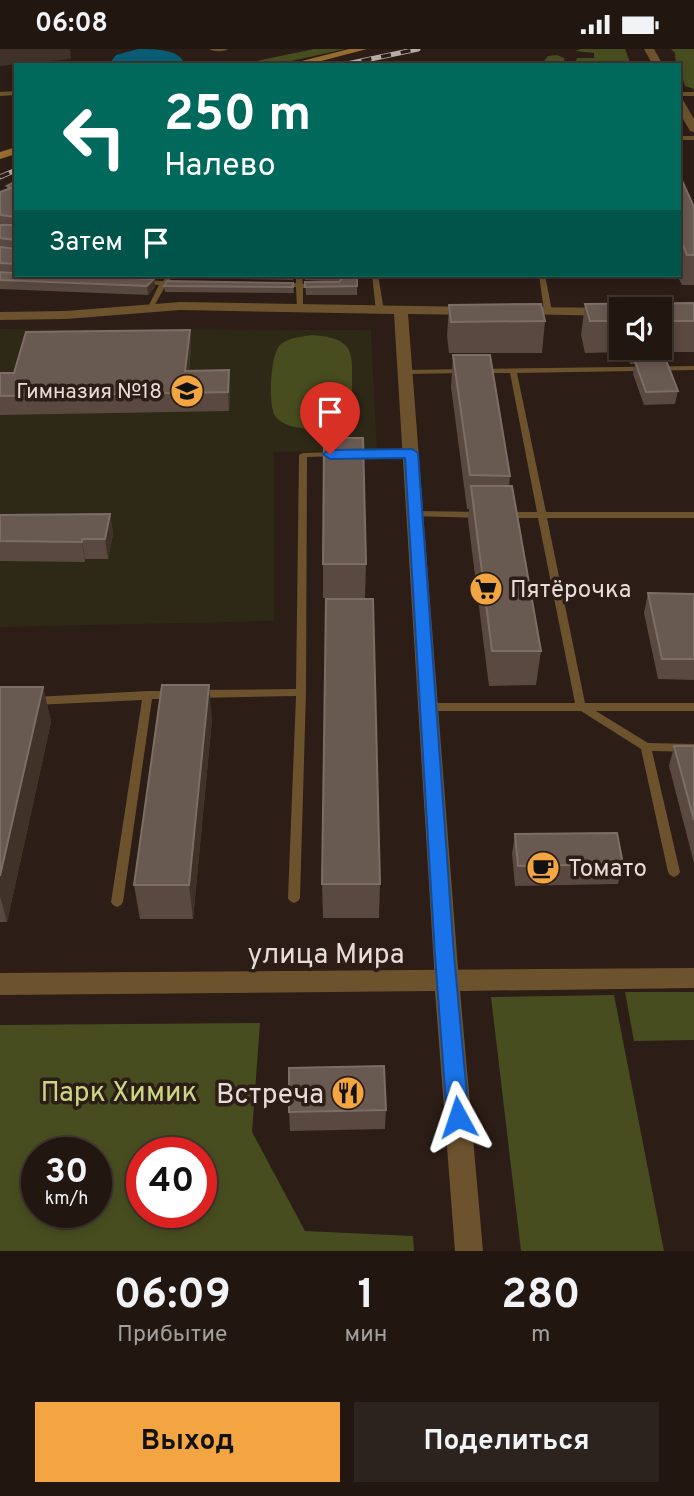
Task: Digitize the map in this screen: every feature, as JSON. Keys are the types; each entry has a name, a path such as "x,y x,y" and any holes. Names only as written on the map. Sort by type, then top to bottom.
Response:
{"main road":[{"path":"300,63 362,49"}],"street":[{"path":"690,116 694,129"},
{"path":"0,316 66,315 151,307 609,312"},
{"path":"401,311 447,982 469,1251"},
{"name":"улица Мира","path":"0,984 694,978"}],"lane":[{"path":"211,49 226,49"},
{"path":"151,307 170,277"},
{"path":"299,277 300,309"},
{"path":"375,277 380,311"},
{"path":"542,277 548,311"},
{"path":"138,282 183,284"},
{"path":"273,285 326,286"},
{"path":"406,372 694,368"},
{"path":"513,371 580,705 646,747 694,748"},
{"path":"293,898 301,692 303,455 412,453"},
{"path":"416,514 694,515"},
{"path":"27,701 301,692"},
{"path":"117,902 148,695"},
{"path":"430,707 694,706"},
{"path":"646,747 674,871"}],"shaded area":[{"path":"0,329 371,330 377,451 274,452 274,621 0,627"}],"green space":[{"path":"314,49 345,49 283,63 247,63"},
{"path":"625,49 630,63 575,63 577,58 594,58 594,53 575,51"},
{"path":"671,49 694,49 694,89 685,86 681,63 676,63 675,53"},
{"path":"557,55 564,58 565,63 544,61 548,56"},
{"path":"312,335 340,341 349,350 352,362 350,409 341,422 334,427 323,429 300,428 282,422 275,416 271,401 272,367 277,349 288,340"},
{"path":"625,992 694,992 694,1040 634,1041"},
{"path":"614,995 664,1251 521,1251 491,997"},
{"name":"Парк Химик","path":"260,1023 252,1132 305,1231 413,1236 414,1251 0,1251 0,1025"}],"water":[{"path":"138,49 157,50 176,54 183,61 110,63 116,55"}],"building":[{"path":"681,178 694,207 694,255 687,255 681,241"},
{"path":"14,182 14,217 0,215 0,192 11,188 7,186"},
{"path":"0,225 14,225 14,240 0,238"},
{"path":"0,247 14,249 14,264 0,263"},
{"path":"0,272 14,273 14,277 154,279 147,286 0,280"},
{"path":"344,277 357,277 357,286 305,287 305,282 339,282"},
{"path":"167,281 293,283 293,287 164,286"},
{"path":"672,303 694,303 694,321 672,321"},
{"path":"541,304 545,321 451,322 449,305"},
{"path":"585,304 609,304 609,321 590,321"},
{"path":"190,330 185,371 229,370 228,392 0,396 0,373 14,373 26,332"},
{"path":"453,355 490,355 510,476 470,475"},
{"path":"666,360 678,391 646,392 635,361"},
{"path":"324,438 363,438 366,564 323,564"},
{"path":"471,486 512,486 541,651 492,651"},
{"path":"110,514 105,539 82,539 82,542 0,541 0,515"},
{"path":"648,593 694,594 694,659 662,659"},
{"path":"326,599 373,599 380,884 322,884"},
{"path":"162,685 209,685 189,885 134,885"},
{"path":"0,687 43,687 0,876"},
{"path":"674,746 694,746 694,820"},
{"path":"617,833 623,864 518,866 515,834"},
{"path":"384,1066 386,1110 289,1112 289,1068"}],"railway":[{"path":"352,63 418,49"},
{"path":"0,177 14,171"}],"place":[{"name":"Гимназия №18","path":"187,391"},
{"name":"Пятёрочка","path":"486,589"},
{"name":"Томато","path":"543,868"},
{"name":"Встреча","path":"348,1093"}],"route":[{"path":"330,454 412,453 444,955 458,1117"}]}
